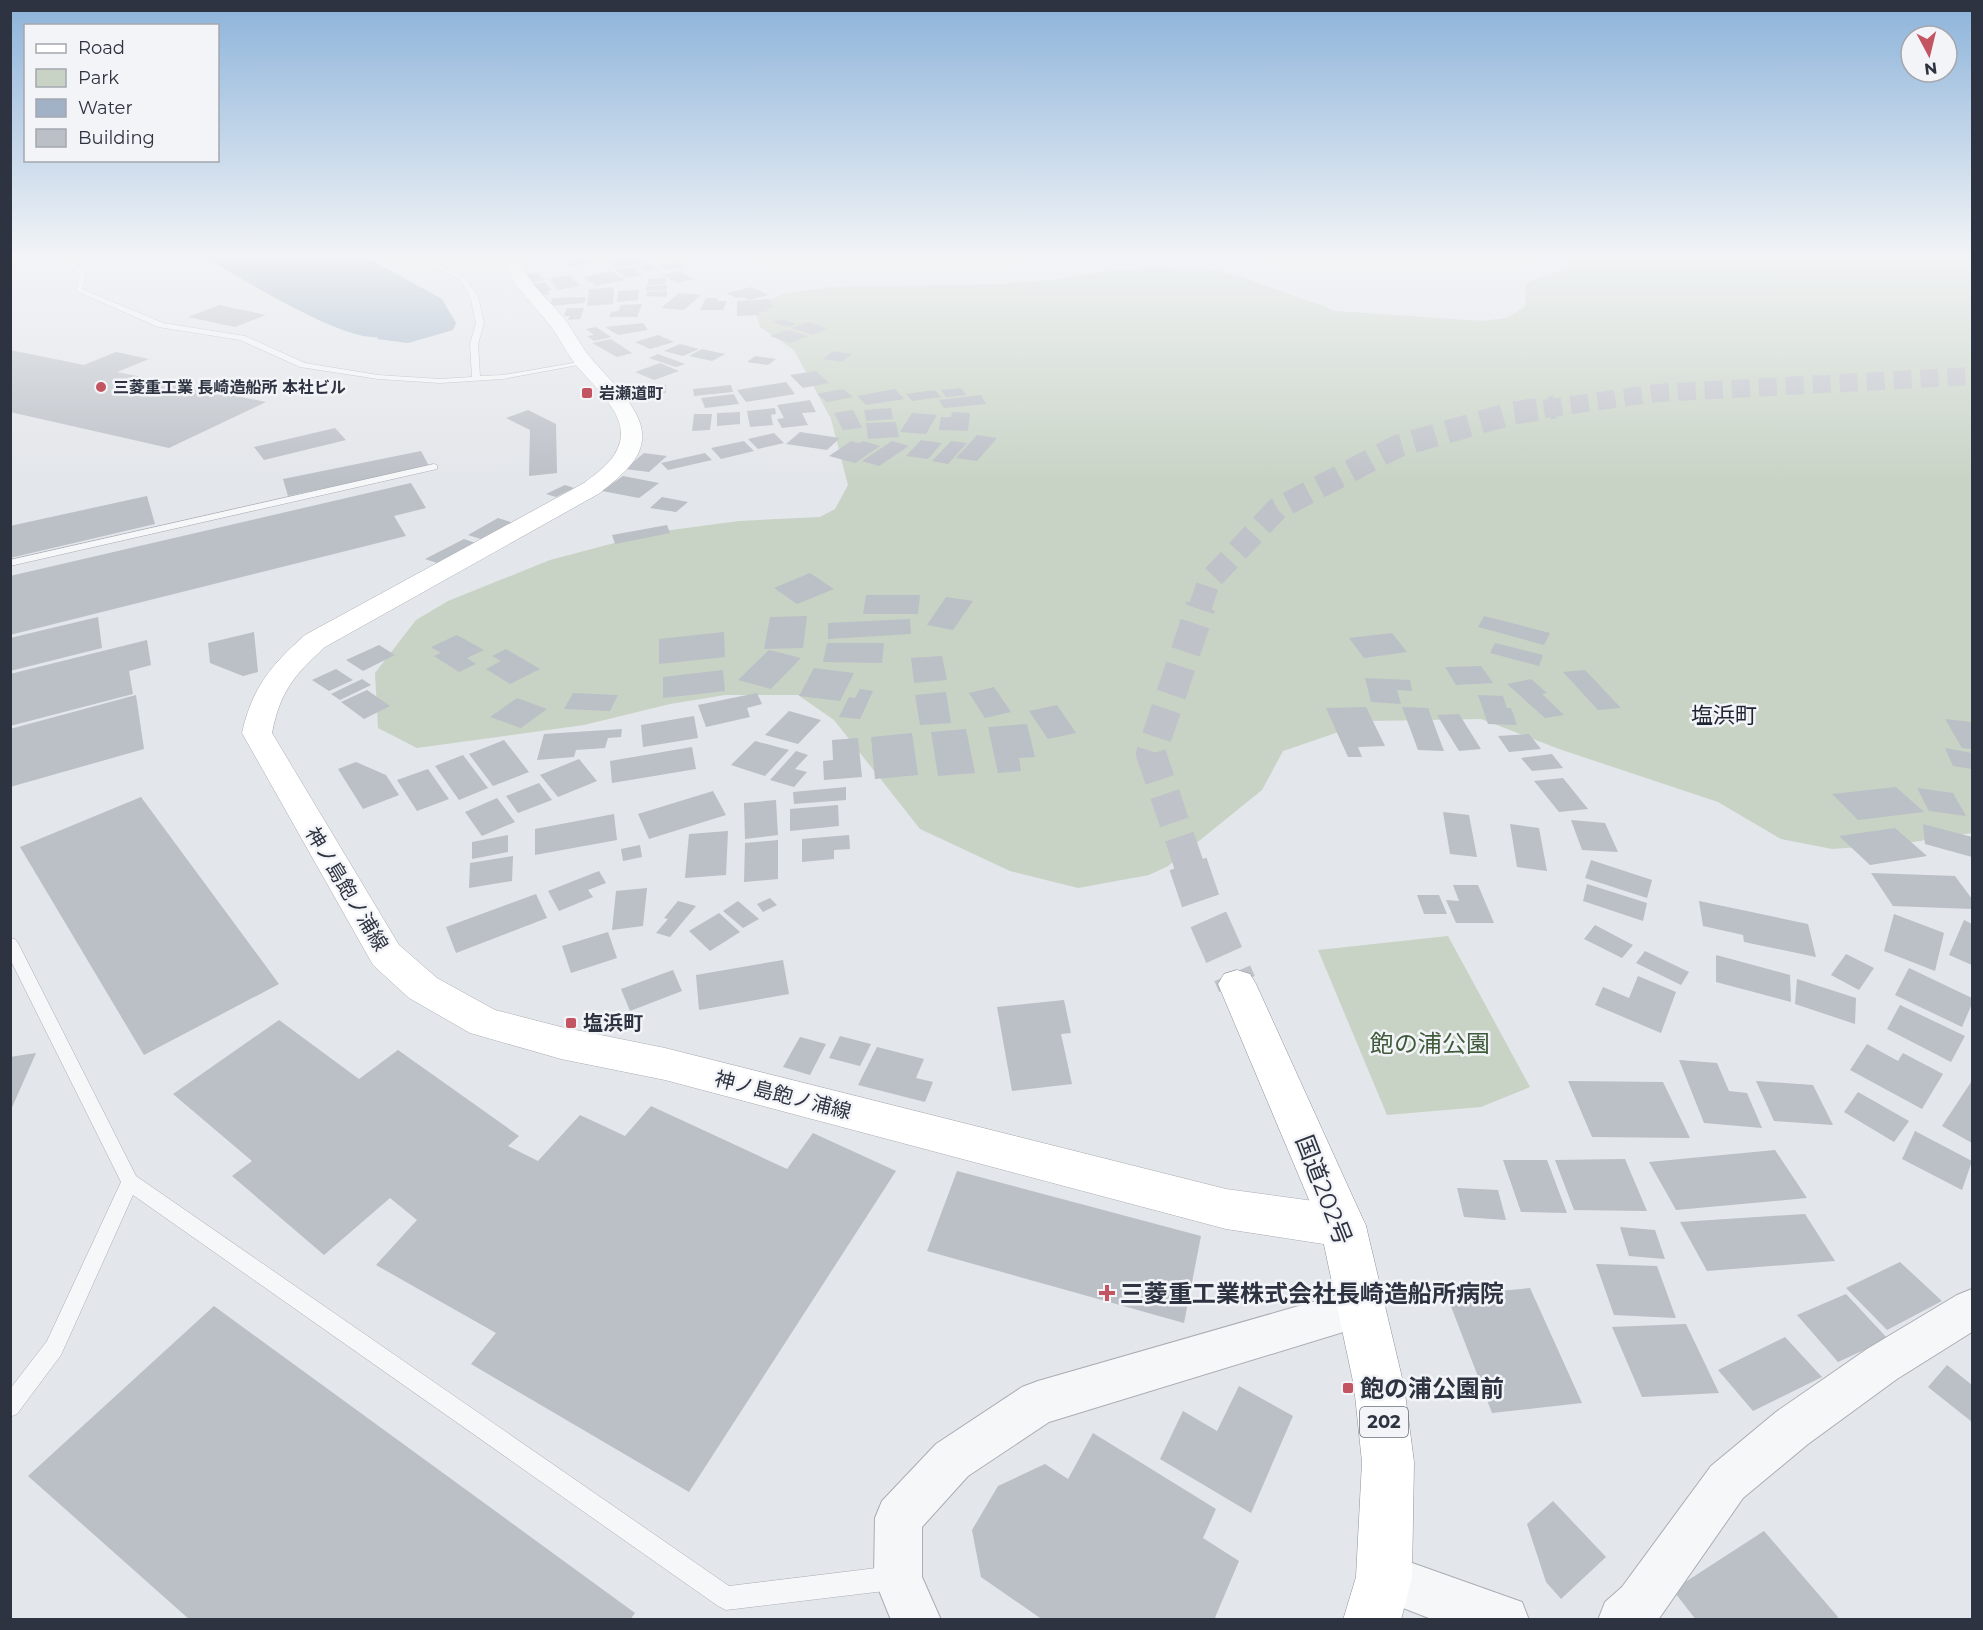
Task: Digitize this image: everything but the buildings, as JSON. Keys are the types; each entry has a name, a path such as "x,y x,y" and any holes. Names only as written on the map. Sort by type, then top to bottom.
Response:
{"main road":[{"name":"神ノ島飽ノ浦線","path":"562,330 585,363 626,412 631,424 631,445 621,463 610,476 538,519 315,641 281,670 261,709 257,733 386,955 423,988 484,1022 561,1043 676,1067 1226,1209 1343,1226"},
{"name":"国道202号","path":"1237,984 1343,1226 1379,1386 1388,1462 1378,1598"}],"street":[{"path":"916,1620 898,1578 899,1518 952,1460 1038,1403 1361,1308"},
{"path":"1623,1620 1639,1604 1727,1482 1792,1428 1882,1364 1972,1309"},
{"path":"1378,1598 1504,1620"}],"lane":[{"path":"193,330 242,338 303,365 378,377 440,381 476,379 503,377 585,363"},
{"path":"476,379 474,344 478,330"},
{"path":"10,563 434,467"},
{"path":"10,943 130,1182 726,1598 898,1578"},
{"path":"10,1407 54,1348 130,1182"}],"green space":[{"path":"765,330 1972,330 1972,833 1900,844 1832,849 1781,839 1718,802 1559,749 1481,719 1371,721 1283,751 1262,790 1168,866 1149,875 1078,888 1010,871 920,829 834,720 798,695 725,695 670,704 584,725 417,748 378,728 375,673 416,620 448,601 550,560 656,532 739,521 820,517 835,509 848,485 831,419 794,350"},
{"name":"飽の浦公園","path":"1448,936 1530,1087 1481,1107 1387,1115 1318,950"}],"water":[{"path":"343,330 453,330 408,343"}],"tunnel":[{"path":"1544,409 1657,393 1972,376"},
{"path":"1200,608 1209,581 1277,509 1398,446 1513,413 1555,407"},
{"path":"1189,865 1151,754 1201,606"},
{"path":"1188,864 1202,905 1237,984"}],"place":[{"name":"三菱重工業 長崎造船所 本社ビル","path":"101,387"},
{"name":"岩瀬道町","path":"587,393"},
{"name":"塩浜町","path":"571,1023"},
{"name":"三菱重工業株式会社長崎造船所病院","path":"1107,1293"},
{"name":"飽の浦公園前","path":"1348,1388"}],"district":[{"name":"塩浜町","path":"1724,715"}]}
